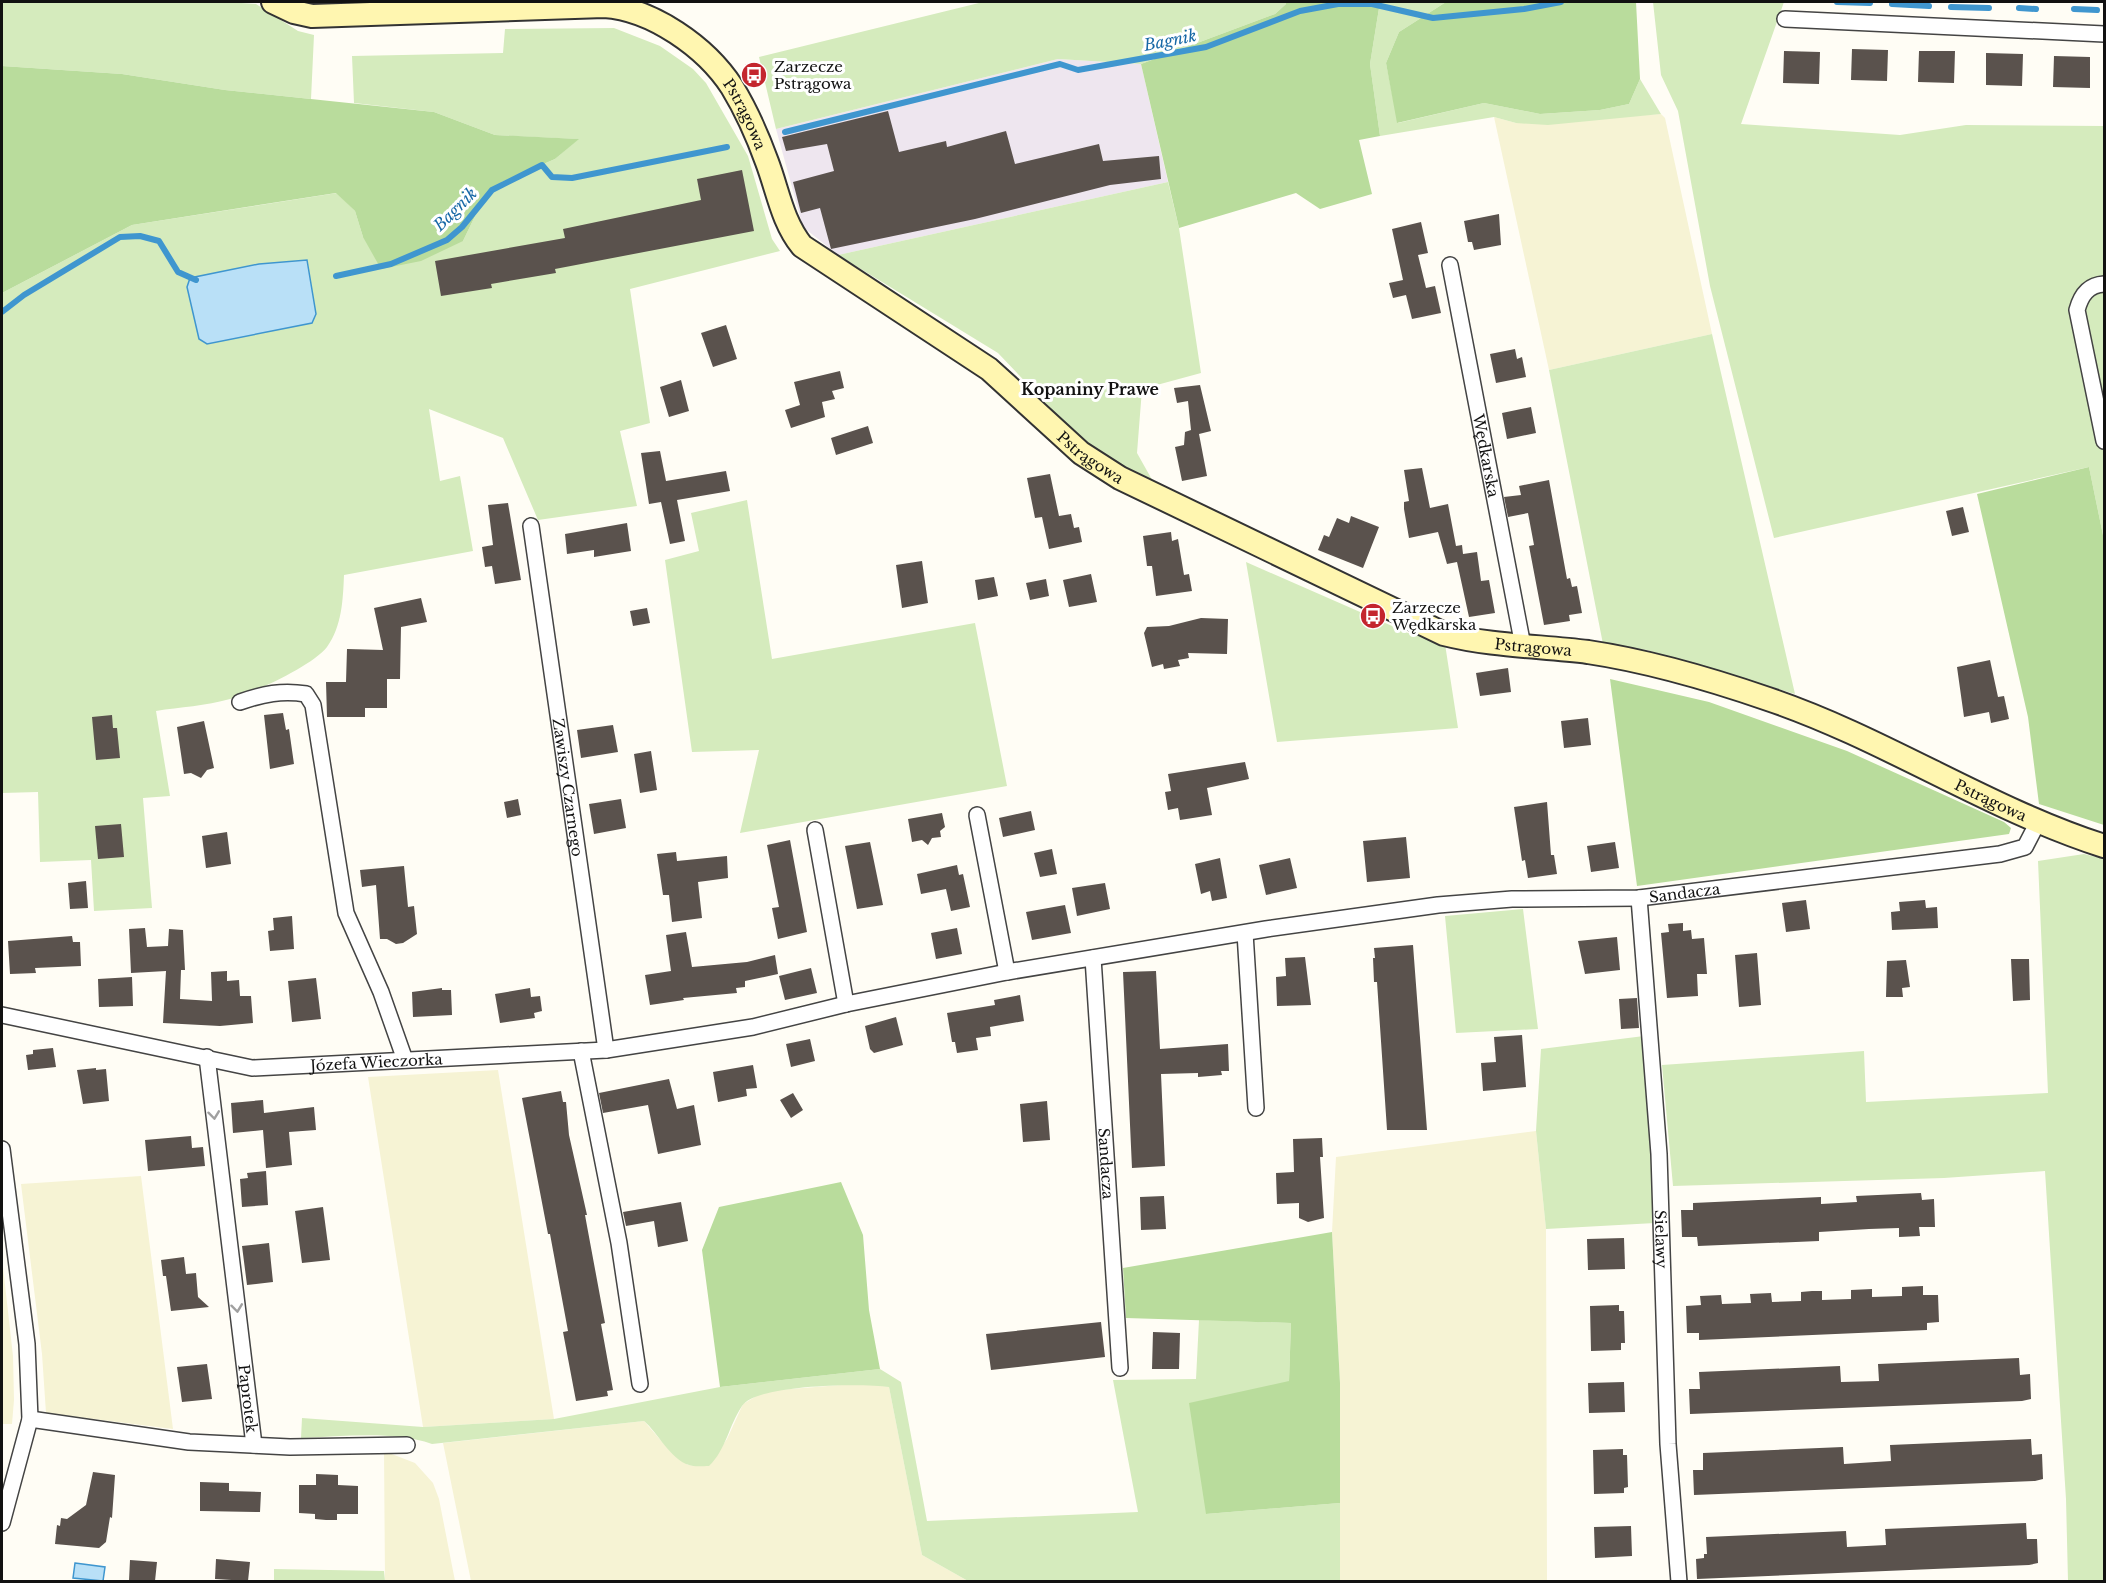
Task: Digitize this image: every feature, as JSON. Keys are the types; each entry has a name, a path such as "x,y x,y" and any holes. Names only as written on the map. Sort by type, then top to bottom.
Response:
{"street":[{"name":"Pstrągowa","path":"273,2 294,12 312,16 604,6 641,13 702,54 731,86 759,141 785,219 802,246 989,369 1092,461 1242,539 1429,628 1463,639 1610,656 1768,699 1807,714 2039,820"},
{"path":"1785,19 2104,34"},
{"name":"Wędkarska","path":"1450,265 1523,646"},
{"path":"2104,284 2088,289 2080,298 2077,310 2104,441"},
{"name":"Zawiszy Czarnego","path":"531,526 606,1050"},
{"path":"240,702 265,693 290,691 306,694 313,705 346,913 381,992 405,1059"},
{"path":"977,815 1007,972"},
{"path":"2039,820 2104,846"},
{"name":"Sandacza","path":"753,1027 846,1004 1007,972 1245,933 1460,902 1639,898 2000,854 2025,847 2039,820"},
{"path":"815,830 846,1004"},
{"name":"Sielawy","path":"1639,898 1659,1154 1668,1444 1679,1581"},
{"path":"1245,933 1256,1108"},
{"name":"Sandacza","path":"1093,958 1120,1368"},
{"name":"Józefa Wieczorka","path":"2,1015 252,1068 606,1050 753,1027"},
{"path":"581,1051 619,1243 640,1384"},
{"name":"Paprotek","path":"30,1419 189,1442 254,1445 207,1057"},
{"path":"2,1149 27,1344 30,1419 2,1523"},
{"path":"254,1445 407,1445"}],"shaded area":[{"path":"1058,59 1141,64 1168,182 838,255 803,227 776,129"},
{"path":"1661,114 1665,118 1712,334 1549,370 1494,117 1516,123"},
{"path":"498,1070 554,1419 423,1427 368,1077"},
{"path":"1536,1131 1546,1229 1547,1581 1340,1581 1340,1383 1332,1232 1336,1157"},
{"path":"141,1176 173,1429 46,1413 42,1354 21,1184"},
{"path":"2,1258 13,1356 12,1424 2,1424"},
{"path":"866,1383 889,1387 922,1555 968,1581 471,1581 443,1443 644,1421 670,1451 688,1465 708,1466 727,1439 743,1404 765,1391"},
{"path":"384,1451 415,1463 433,1483 439,1499 455,1581 385,1581"}],"green space":[{"path":"2,2 256,4 298,31 314,35 311,99 225,90 122,74 2,66"},
{"path":"983,2 1285,2 1286,4 1275,14 1141,64 1058,59 776,129 759,57"},
{"path":"1285,2 1380,2 1370,64 1380,136 1359,140 1372,194 1320,209 1296,193 1179,228 1141,64 1275,14 1286,4"},
{"path":"1380,2 1446,2 1399,32 1386,63 1398,123 1484,103 1540,114 1600,110 1629,104 1640,79 1661,114 1548,125 1516,123 1494,117 1380,136 1370,64"},
{"path":"1446,2 1636,2 1640,79 1629,104 1600,110 1540,114 1484,103 1397,123 1386,63 1399,32"},
{"path":"1653,2 1784,2 1741,124 1900,135 1966,125 2104,126 2104,540 2089,467 1774,538 1710,286 1678,111 1661,75"},
{"path":"614,28 660,46 693,69 706,83 748,156 772,239 780,251 630,289 650,423 620,431 637,506 538,520 503,438 429,409 440,481 460,476 473,551 344,575 342,603 336,630 327,647 309,662 282,678 240,696 212,703 156,711 170,796 143,798 152,908 94,911 91,860 40,862 38,792 2,793 2,293 132,225 337,193 355,211 363,237 463,241 478,210 502,182 555,159 578,139 495,135 434,112 354,103 352,56 503,53 505,29"},
{"path":"2,66 122,74 225,90 434,112 495,135 579,139 555,159 502,182 478,210 463,241 421,261 381,269 363,237 355,211 336,193 132,225 2,293"},
{"path":"1168,182 1179,228 1201,373 1142,389 1137,453 1155,485 1080,439 998,353 838,255"},
{"path":"1712,334 1795,694 1647,650 1603,644 1549,370"},
{"path":"2089,467 2104,540 2104,825 2039,804 2028,717 1977,494"},
{"path":"747,500 772,659 975,623 1007,786 740,833 759,750 692,752 665,560 699,551 691,513"},
{"path":"1246,562 1408,633 1445,644 1458,728 1277,742"},
{"path":"1610,679 1709,702 1847,751 2004,822 2011,828 2009,834 1637,886"},
{"path":"2084,854 2104,859 2104,1582 2068,1581 2066,1499 2045,1171 1944,1178 1673,1186 1662,1065 1864,1051 1866,1102 2048,1093 2038,861"},
{"path":"1523,909 1538,1029 1456,1033 1445,916"},
{"path":"1644,1036 1655,1223 1546,1229 1536,1131 1541,1049"},
{"path":"841,1182 863,1235 869,1310 880,1369 720,1387 702,1250 719,1207"},
{"path":"1332,1232 1340,1383 1340,1503 1206,1514 1189,1403 1289,1381 1291,1323 1126,1318 1123,1268"},
{"path":"1199,1320 1291,1323 1289,1381 1206,1514 1340,1503 1340,1581 968,1581 922,1555 889,1387 835,1385 788,1389 751,1399 742,1406 720,1453 709,1466 693,1466 682,1462 670,1452 644,1421 432,1444 384,1436 301,1438 302,1418 423,1427 554,1419 720,1387 880,1369 901,1382 927,1521 1138,1512 1113,1380 1196,1379"},
{"path":"274,1569 384,1571 385,1581 274,1581"}],"water":[{"path":"307,260 316,314 312,323 207,344 199,339 187,287 190,278 259,264"},
{"path":"75,1563 105,1567 103,1581 73,1578"}],"building":[{"path":"1852,49 1888,50 1887,81 1851,80"},
{"path":"1784,51 1820,52 1819,84 1783,83"},
{"path":"1919,51 1955,51 1954,83 1918,82"},
{"path":"1986,53 2023,54 2022,86 1986,85"},
{"path":"2054,56 2090,57 2090,88 2053,87"},
{"path":"888,111 899,152 946,141 947,147 1006,131 1015,164 1099,144 1103,161 1159,156 1161,179 1110,185 975,219 831,249 820,208 801,213 793,182 834,171 827,144 786,151 782,137"},
{"path":"742,170 754,231 555,269 556,273 491,284 492,288 441,296 435,261 565,238 563,229 701,200 697,179"},
{"path":"1499,214 1501,245 1474,250 1472,242 1468,242 1464,221"},
{"path":"1421,222 1428,253 1418,255 1426,288 1435,286 1441,313 1412,319 1406,295 1393,298 1389,283 1403,280 1392,229"},
{"path":"726,325 737,359 713,367 701,333"},
{"path":"1515,349 1517,359 1522,357 1526,377 1496,383 1490,354"},
{"path":"840,371 844,388 832,391 835,399 822,402 825,417 791,428 785,410 800,405 794,382"},
{"path":"681,380 689,411 669,417 660,387"},
{"path":"1200,385 1211,431 1199,434 1207,476 1182,481 1175,447 1184,445 1185,432 1191,430 1188,401 1177,403 1174,388"},
{"path":"1531,407 1536,433 1507,439 1502,413"},
{"path":"868,426 873,443 836,455 831,438"},
{"path":"660,451 666,481 726,471 730,491 677,500 685,541 670,544 661,502 649,504 641,453"},
{"path":"1422,468 1430,508 1448,504 1456,546 1462,545 1463,554 1477,552 1481,581 1489,580 1495,613 1469,617 1457,562 1447,564 1438,532 1409,538 1404,509 1404,502 1409,501 1404,470"},
{"path":"1050,474 1059,516 1071,514 1074,528 1079,527 1082,542 1049,549 1042,517 1035,518 1027,478"},
{"path":"1549,480 1567,579 1570,578 1572,587 1577,586 1582,613 1569,615 1570,621 1544,625 1529,546 1534,545 1528,513 1508,517 1504,497 1521,495 1519,486"},
{"path":"508,503 521,580 495,584 492,566 485,567 482,547 493,545 488,505"},
{"path":"1963,507 1969,532 1952,536 1946,511"},
{"path":"1351,516 1379,527 1363,568 1318,550 1324,535 1329,537 1337,518 1349,523"},
{"path":"627,523 631,551 594,557 594,550 567,554 565,534"},
{"path":"1171,532 1172,541 1178,539 1184,575 1189,574 1192,591 1156,596 1152,566 1147,566 1143,536"},
{"path":"922,561 928,603 902,608 896,565"},
{"path":"1091,574 1097,602 1069,607 1063,580"},
{"path":"994,577 998,596 978,600 975,580"},
{"path":"1046,579 1049,596 1030,600 1026,583"},
{"path":"421,598 427,622 401,627 400,679 387,679 387,708 365,708 365,717 327,717 326,682 346,682 347,649 383,650 374,608"},
{"path":"647,608 650,623 633,626 630,611"},
{"path":"1201,618 1228,619 1227,654 1188,653 1189,658 1178,660 1180,666 1164,669 1163,664 1152,667 1144,633 1147,627 1169,626"},
{"path":"1990,660 1998,697 2004,696 2009,719 1991,723 1989,712 1964,717 1957,667"},
{"path":"1508,668 1511,692 1480,696 1476,673"},
{"path":"283,713 286,730 289,729 294,764 270,769 264,715"},
{"path":"112,715 113,728 117,728 120,758 96,760 92,717"},
{"path":"1588,718 1591,745 1564,748 1561,721"},
{"path":"204,721 214,768 207,770 201,778 191,773 184,774 177,727"},
{"path":"613,725 618,752 581,758 577,730"},
{"path":"651,751 657,790 640,793 634,754"},
{"path":"1245,762 1249,779 1207,788 1212,815 1180,820 1178,808 1168,810 1165,792 1171,791 1168,774"},
{"path":"518,799 521,815 507,818 504,802"},
{"path":"621,799 626,828 594,834 589,804"},
{"path":"1547,802 1551,855 1554,855 1557,874 1528,878 1525,860 1522,861 1514,807"},
{"path":"1031,811 1035,830 1003,837 999,818"},
{"path":"942,813 945,827 940,831 941,837 932,838 928,845 922,840 912,842 908,819"},
{"path":"121,824 124,857 98,859 95,826"},
{"path":"227,832 231,864 206,868 202,836"},
{"path":"1406,837 1410,878 1367,882 1363,841"},
{"path":"790,840 807,932 778,939 772,908 779,907 767,845"},
{"path":"870,842 883,905 857,909 845,846"},
{"path":"1615,842 1619,868 1591,872 1587,846"},
{"path":"1052,849 1057,874 1040,877 1034,853"},
{"path":"676,852 677,861 727,856 728,878 698,882 702,918 672,922 669,895 663,895 657,854"},
{"path":"1220,858 1227,898 1212,901 1210,891 1201,894 1195,864"},
{"path":"1290,858 1297,888 1266,895 1259,865"},
{"path":"957,865 959,875 963,874 970,907 951,911 946,889 921,894 917,874"},
{"path":"404,866 408,907 414,906 417,934 403,943 396,944 387,939 380,939 376,885 362,887 360,870"},
{"path":"86,881 88,908 70,909 68,883"},
{"path":"1105,883 1110,909 1077,916 1072,888"},
{"path":"1806,900 1810,929 1786,932 1782,903"},
{"path":"1925,900 1926,908 1937,907 1938,928 1892,930 1891,912 1900,911 1899,902"},
{"path":"1065,905 1071,933 1032,940 1026,912"},
{"path":"292,916 294,949 270,951 268,931 274,930 273,918"},
{"path":"1683,923 1683,931 1691,930 1692,939 1704,938 1707,974 1697,974 1698,996 1667,998 1661,933 1669,932 1668,924"},
{"path":"145,928 147,947 168,946 169,929 183,930 185,970 181,970 180,999 212,1001 211,972 227,971 227,981 239,980 240,996 251,996 253,1023 220,1026 163,1023 166,971 131,973 129,929"},
{"path":"957,928 962,954 936,959 931,933"},
{"path":"686,932 692,967 747,962 775,955 778,974 745,981 745,987 736,988 737,993 683,998 684,1000 650,1005 645,975 671,971 666,935"},
{"path":"72,936 73,942 80,942 81,966 35,968 36,973 10,974 8,941"},
{"path":"1617,937 1620,970 1585,974 1578,941"},
{"path":"1413,945 1427,1130 1387,1130 1377,982 1374,982 1374,948"},
{"path":"1757,953 1761,1005 1739,1007 1735,955"},
{"path":"1305,957 1311,1005 1277,1006 1276,977 1286,976 1285,958"},
{"path":"2011,959 2029,959 2030,1000 2013,1001"},
{"path":"1906,960 1910,987 1902,988 1903,997 1886,997 1887,961"},
{"path":"811,968 817,993 785,1000 779,976"},
{"path":"1156,971 1160,1049 1228,1044 1229,1071 1221,1071 1222,1075 1198,1077 1198,1073 1161,1074 1165,1166 1132,1168 1123,972"},
{"path":"132,977 133,1006 99,1007 98,979"},
{"path":"316,978 321,1019 292,1022 288,981"},
{"path":"442,988 442,990 451,990 452,1015 413,1017 412,992"},
{"path":"530,988 531,997 540,996 542,1011 534,1013 535,1018 500,1023 495,994"},
{"path":"1020,995 1024,1021 990,1027 991,1036 976,1038 978,1050 957,1053 955,1042 952,1042 947,1013 995,1005 994,1000"},
{"path":"1637,998 1639,1028 1621,1029 1619,999"},
{"path":"896,1017 903,1045 874,1053 870,1049 865,1026"},
{"path":"1522,1035 1526,1087 1483,1091 1481,1063 1496,1062 1494,1037"},
{"path":"810,1039 815,1061 791,1067 786,1044"},
{"path":"53,1048 56,1067 28,1070 26,1055 33,1054 33,1050"},
{"path":"753,1065 757,1088 746,1089 747,1096 718,1102 713,1072"},
{"path":"96,1068 96,1070 106,1069 109,1101 83,1104 77,1070"},
{"path":"669,1079 677,1109 694,1105 701,1145 658,1154 648,1105 603,1113 599,1093"},
{"path":"561,1091 563,1102 566,1102 569,1135 587,1215 585,1215 605,1323 601,1324 613,1390 607,1391 608,1396 576,1401 563,1332 568,1331 522,1098"},
{"path":"793,1093 803,1110 791,1118 780,1100"},
{"path":"263,1100 264,1113 314,1107 316,1130 289,1132 292,1165 266,1168 263,1130 233,1133 231,1103"},
{"path":"1047,1101 1050,1140 1023,1142 1020,1104"},
{"path":"191,1136 192,1148 203,1147 205,1166 148,1171 145,1140"},
{"path":"1322,1138 1323,1157 1320,1157 1324,1218 1308,1222 1299,1218 1299,1203 1277,1204 1276,1173 1294,1172 1293,1139"},
{"path":"266,1171 268,1205 242,1207 240,1179 248,1178 247,1173"},
{"path":"1921,1193 1922,1200 1934,1199 1935,1227 1919,1227 1920,1236 1899,1237 1899,1228 1869,1229 1819,1232 1819,1241 1698,1246 1697,1237 1682,1237 1681,1210 1693,1210 1693,1203 1821,1197 1821,1204 1857,1202 1856,1196"},
{"path":"1164,1196 1166,1229 1141,1230 1140,1197"},
{"path":"681,1202 688,1241 658,1247 654,1221 626,1226 623,1212"},
{"path":"323,1207 330,1260 302,1263 295,1211"},
{"path":"1624,1238 1625,1269 1588,1270 1587,1239"},
{"path":"269,1243 273,1282 247,1285 242,1246"},
{"path":"184,1257 186,1274 196,1273 198,1297 209,1307 171,1311 166,1276 163,1276 161,1260"},
{"path":"1923,1286 1923,1295 1938,1295 1939,1322 1927,1323 1927,1330 1699,1340 1699,1333 1687,1333 1686,1306 1701,1305 1700,1296 1721,1295 1722,1304 1751,1303 1750,1294 1771,1293 1772,1302 1801,1301 1801,1292 1812,1291 1822,1291 1822,1300 1851,1299 1851,1290 1872,1289 1872,1297 1902,1296 1902,1287"},
{"path":"1619,1305 1619,1311 1624,1311 1625,1343 1621,1343 1621,1350 1591,1351 1590,1306"},
{"path":"1101,1322 1105,1357 991,1370 986,1334"},
{"path":"1153,1332 1180,1333 1179,1369 1152,1369"},
{"path":"2019,1358 2020,1375 2030,1374 2031,1399 2022,1401 1690,1414 1689,1389 1700,1389 1699,1372 1840,1366 1841,1382 1879,1381 1878,1364"},
{"path":"207,1364 212,1399 182,1402 177,1367"},
{"path":"1624,1382 1625,1412 1589,1413 1588,1383"},
{"path":"2031,1439 2032,1455 2042,1454 2043,1479 2035,1481 1694,1495 1693,1470 1703,1470 1703,1453 1843,1447 1844,1464 1891,1461 1890,1445"},
{"path":"1623,1449 1623,1455 1627,1455 1628,1487 1624,1488 1624,1493 1594,1494 1593,1450"},
{"path":"93,1472 115,1475 112,1518 110,1517 106,1542 99,1548 55,1544 57,1525 60,1526 61,1518 67,1519 86,1505"},
{"path":"316,1474 338,1475 338,1485 358,1486 358,1514 337,1514 337,1520 326,1520 315,1519 315,1514 299,1513 299,1485 316,1485"},
{"path":"200,1482 229,1483 229,1491 261,1492 260,1512 200,1511"},
{"path":"2026,1523 2027,1539 2037,1539 2038,1563 2029,1565 1697,1579 1696,1559 1704,1558 1704,1554 1707,1554 1706,1537 1846,1531 1847,1547 1886,1545 1885,1529"},
{"path":"1631,1526 1632,1556 1595,1558 1594,1527"},
{"path":"216,1559 250,1562 248,1581 215,1579"},
{"path":"130,1560 157,1562 155,1581 129,1581"}],"waterway":[{"name":"Bagnik","path":"785,132 1060,64 1078,70 1206,47 1300,11 1338,4 1372,4 1433,18 1524,9 1561,2"},
{"name":"Bagnik","path":"1837,2 1870,3"},
{"name":"Bagnik","path":"1892,4 1929,6"},
{"name":"Bagnik","path":"1951,7 1989,8"},
{"name":"Bagnik","path":"2019,8 2036,9"},
{"name":"Bagnik","path":"2074,9 2097,10"},
{"name":"Bagnik","path":"336,276 391,264 447,240 462,227 492,190 542,165 552,177 572,178 727,147"},
{"path":"2,312 24,295 120,237 140,236 159,241 178,272 196,280"}],"place":[{"name":"Zarzecze Pstrągowa","path":"754,75"},
{"name":"Zarzecze Wędkarska","path":"1373,616"}],"district":[{"name":"Kopaniny Prawe","path":"1090,389"}]}
